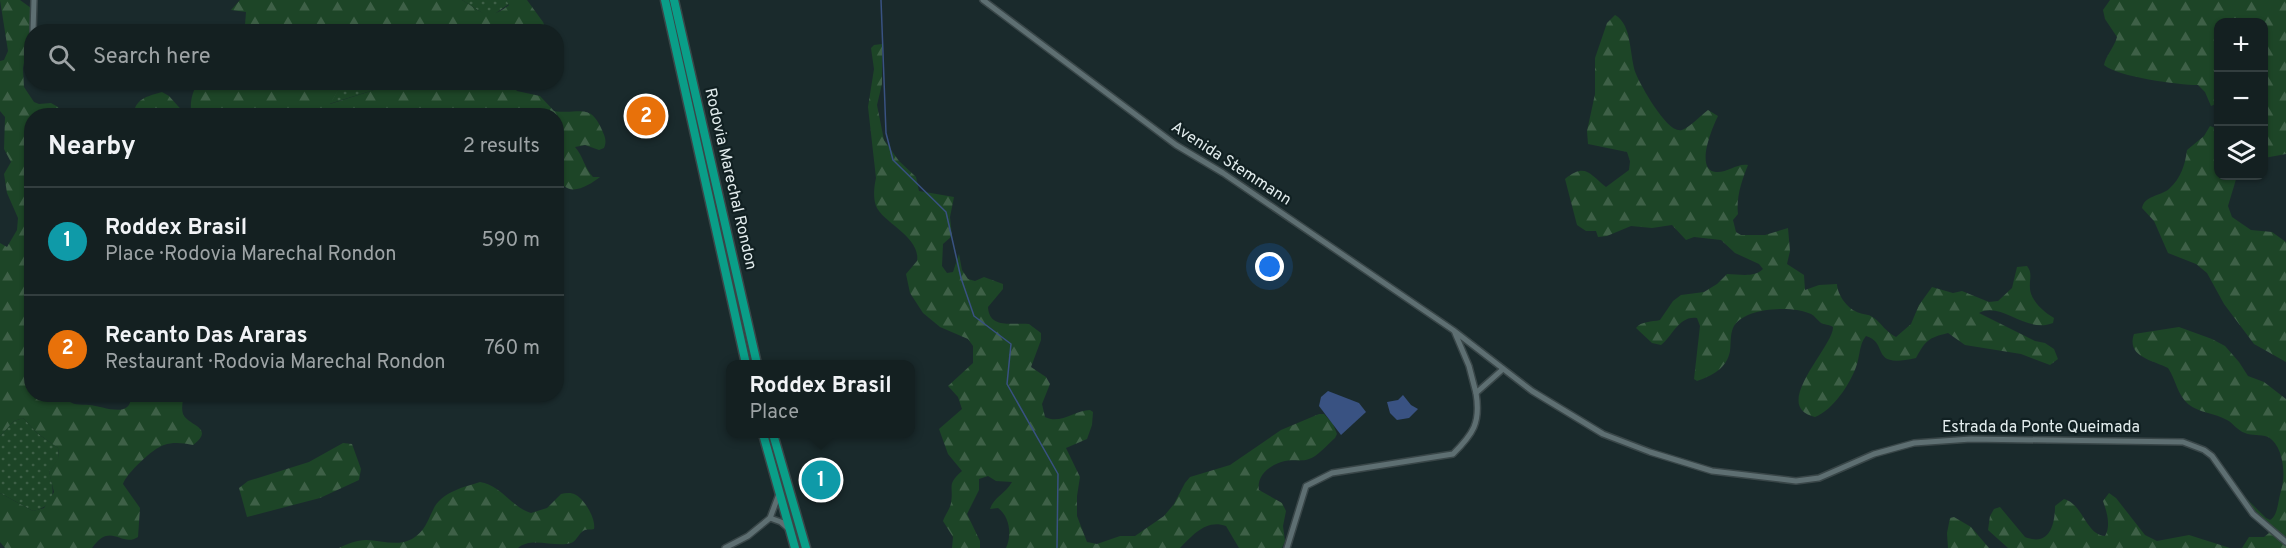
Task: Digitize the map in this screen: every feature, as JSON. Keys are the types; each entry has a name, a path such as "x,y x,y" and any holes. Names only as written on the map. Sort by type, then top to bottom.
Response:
{"highway":[{"name":"Rodovia Marechal Rondon","path":"665,0 745,360"},
{"name":"Rodovia Marechal Rondon","path":"674,0 756,360"},
{"path":"764,438 795,548"},
{"path":"774,438 806,548"}],"street":[{"path":"33,24 34,0"},
{"name":"Avenida Stemmann","path":"983,0 1176,145 1223,173 1470,343"},
{"path":"1287,548 1306,486 1332,473 1453,453 1467,439 1475,427 1479,409 1469,366 1455,332"},
{"name":"Estrada da Ponte Queimada","path":"1470,343 1532,391 1603,434 1677,462 1743,476 1796,481 1819,478 1874,454 1914,443 1971,439 2183,442 2204,450 2212,456 2253,514 2286,542"},
{"path":"1476,393 1503,369"},
{"path":"725,548 748,536 770,518 779,492"},
{"path":"770,518 781,522 790,531"}],"green space":[{"path":"0,0 20,0 31,8 31,24 24,24 24,90 34,102 51,103 58,108 24,108 24,402 70,402 116,410 127,407 130,402 183,402 183,414 201,430 202,434 193,445 174,443 159,447 140,462 125,480 123,484 140,508 138,537 132,540 105,536 92,548 5,548 0,542 0,493 33,511 44,508 54,492 49,472 59,457 58,448 37,433 23,418 14,421 0,436 0,243 7,247 17,230 18,218 7,193 4,174 11,162 4,149 5,117 0,111 0,61 4,60 8,51"},
{"path":"240,0 462,0 490,14 509,5 506,0 527,0 544,24 245,24 246,12 231,10"},
{"path":"462,0 506,0 509,4 493,15 484,14"},
{"path":"2110,0 2286,0 2286,154 2268,157 2268,18 2214,18 2214,105 2211,106 2205,92 2198,85 2135,77 2104,65 2117,37 2105,19 2103,10"},
{"path":"1615,15 1621,20 1628,34 1634,67 1639,80 1649,98 1670,125 1676,130 1682,130 1708,110 1718,116 1707,147 1706,164 1716,172 1748,165 1739,195 1738,214 1733,220 1736,232 1741,235 1765,235 1788,228 1790,251 1787,264 1804,275 1805,290 1819,285 1837,284 1840,295 1848,306 1857,312 1872,316 1896,337 1911,324 1919,305 1932,287 1953,293 1962,291 1989,302 1998,301 2012,288 2017,267 2027,266 2030,271 2030,289 2033,298 2054,318 2053,323 2043,325 2023,322 1996,311 1988,310 1979,313 2035,341 2045,343 2054,349 2058,359 2050,365 2021,354 1965,345 1948,333 1928,341 1916,358 1891,360 1885,358 1873,339 1866,336 1850,381 1834,403 1815,417 1803,411 1799,401 1801,389 1831,336 1833,327 1821,323 1803,311 1781,309 1757,312 1738,321 1732,331 1730,351 1726,362 1708,377 1697,381 1694,379 1700,326 1697,318 1681,323 1661,345 1652,343 1636,328 1644,323 1660,320 1673,301 1681,295 1704,292 1727,274 1751,275 1763,269 1759,264 1735,253 1721,240 1694,237 1686,240 1672,225 1652,228 1631,226 1607,236 1598,237 1596,231 1586,231 1577,225 1565,179 1578,171 1583,171 1592,175 1606,187 1629,170 1630,161 1627,152 1588,144 1587,131 1595,94 1595,58 1607,23"},
{"path":"882,44 882,84 877,105 884,140 899,161 916,177 919,191 954,197 950,217 952,236 943,244 942,266 947,273 953,272 959,254 962,270 968,279 975,281 984,277 1003,284 1003,289 988,307 993,319 1003,323 1029,324 1041,333 1041,340 1031,367 1046,377 1050,384 1042,404 1045,417 1056,419 1084,411 1093,412 1092,425 1087,439 1066,448 1080,477 1077,516 1087,542 1097,544 1120,536 1135,536 1164,516 1190,477 1230,465 1281,430 1324,414 1333,424 1337,434 1335,438 1312,458 1280,462 1266,471 1260,480 1259,490 1282,503 1286,511 1283,526 1285,541 1282,548 1239,548 1226,526 1219,524 1206,526 1180,548 1006,548 1009,532 1005,516 998,508 990,509 994,501 1012,482 996,481 988,476 979,479 979,490 967,514 980,541 980,548 952,548 953,537 943,521 950,508 952,483 962,471 948,454 939,429 962,409 958,397 948,386 973,363 973,346 968,339 940,327 923,313 910,293 906,274 917,261 917,252 908,238 876,206 874,192 876,178 868,107 874,69 871,48"},
{"path":"195,90 338,90 330,104 374,90 516,90 540,96 551,108 191,108"},
{"path":"338,90 374,90 329,104"},
{"path":"162,92 180,108 135,108 139,102"},
{"path":"564,112 588,113 598,121 605,137 604,148 599,150 585,145 575,147 590,174 593,177 600,177 577,189 564,186"},
{"path":"2210,126 2214,128 2214,180 2236,180 2228,206 2232,217 2251,230 2272,232 2286,242 2286,362 2254,344 2224,304 2207,273 2196,264 2168,253 2154,221 2142,208 2146,201 2165,192 2173,185 2182,171 2187,150 2204,136"},
{"path":"2179,327 2225,346 2248,376 2264,382 2286,399 2286,548 2242,548 2249,537 2264,537 2269,533 2244,496 2270,520 2276,511 2283,485 2283,470 2280,454 2273,441 2265,436 2242,432 2227,420 2192,407 2181,396 2168,368 2142,357 2134,348 2134,334"},
{"path":"23,418 37,433 58,448 59,458 49,472 52,497 41,509 33,511 0,493 0,436 14,421"},
{"path":"343,443 352,444 361,469 359,480 320,498 247,517 239,488 248,481 309,462"},
{"path":"480,482 494,487 531,513 547,508 561,494 574,494 589,510 594,529 583,531 571,543 536,542 518,548 339,548 363,540 395,543 412,539 423,529 441,499 454,491"},
{"path":"2109,493 2116,498 2145,535 2157,541 2189,535 2230,548 2008,548 1988,530 1990,516 1994,509 2000,507 2025,537 2040,539 2049,532 2052,526 2055,506 2064,499 2076,507 2093,530 2105,536 2108,523 2103,501"},
{"path":"1954,517 1971,527 1989,548 1948,548 1947,533 1950,518"}],"water":[{"path":"1328,391 1359,403 1366,412 1341,435 1319,406 1321,397"},
{"path":"1403,395 1411,405 1418,409 1409,418 1397,420 1390,413 1387,402 1398,400"}],"waterway":[{"path":"881,0 886,133 893,160 946,212 961,278 974,316 1011,344 1007,384 1058,474 1057,548"}],"place":[{"name":"Recanto Das Araras","path":"646,116"},
{"name":"Roddex Brasil","path":"821,480"}]}
